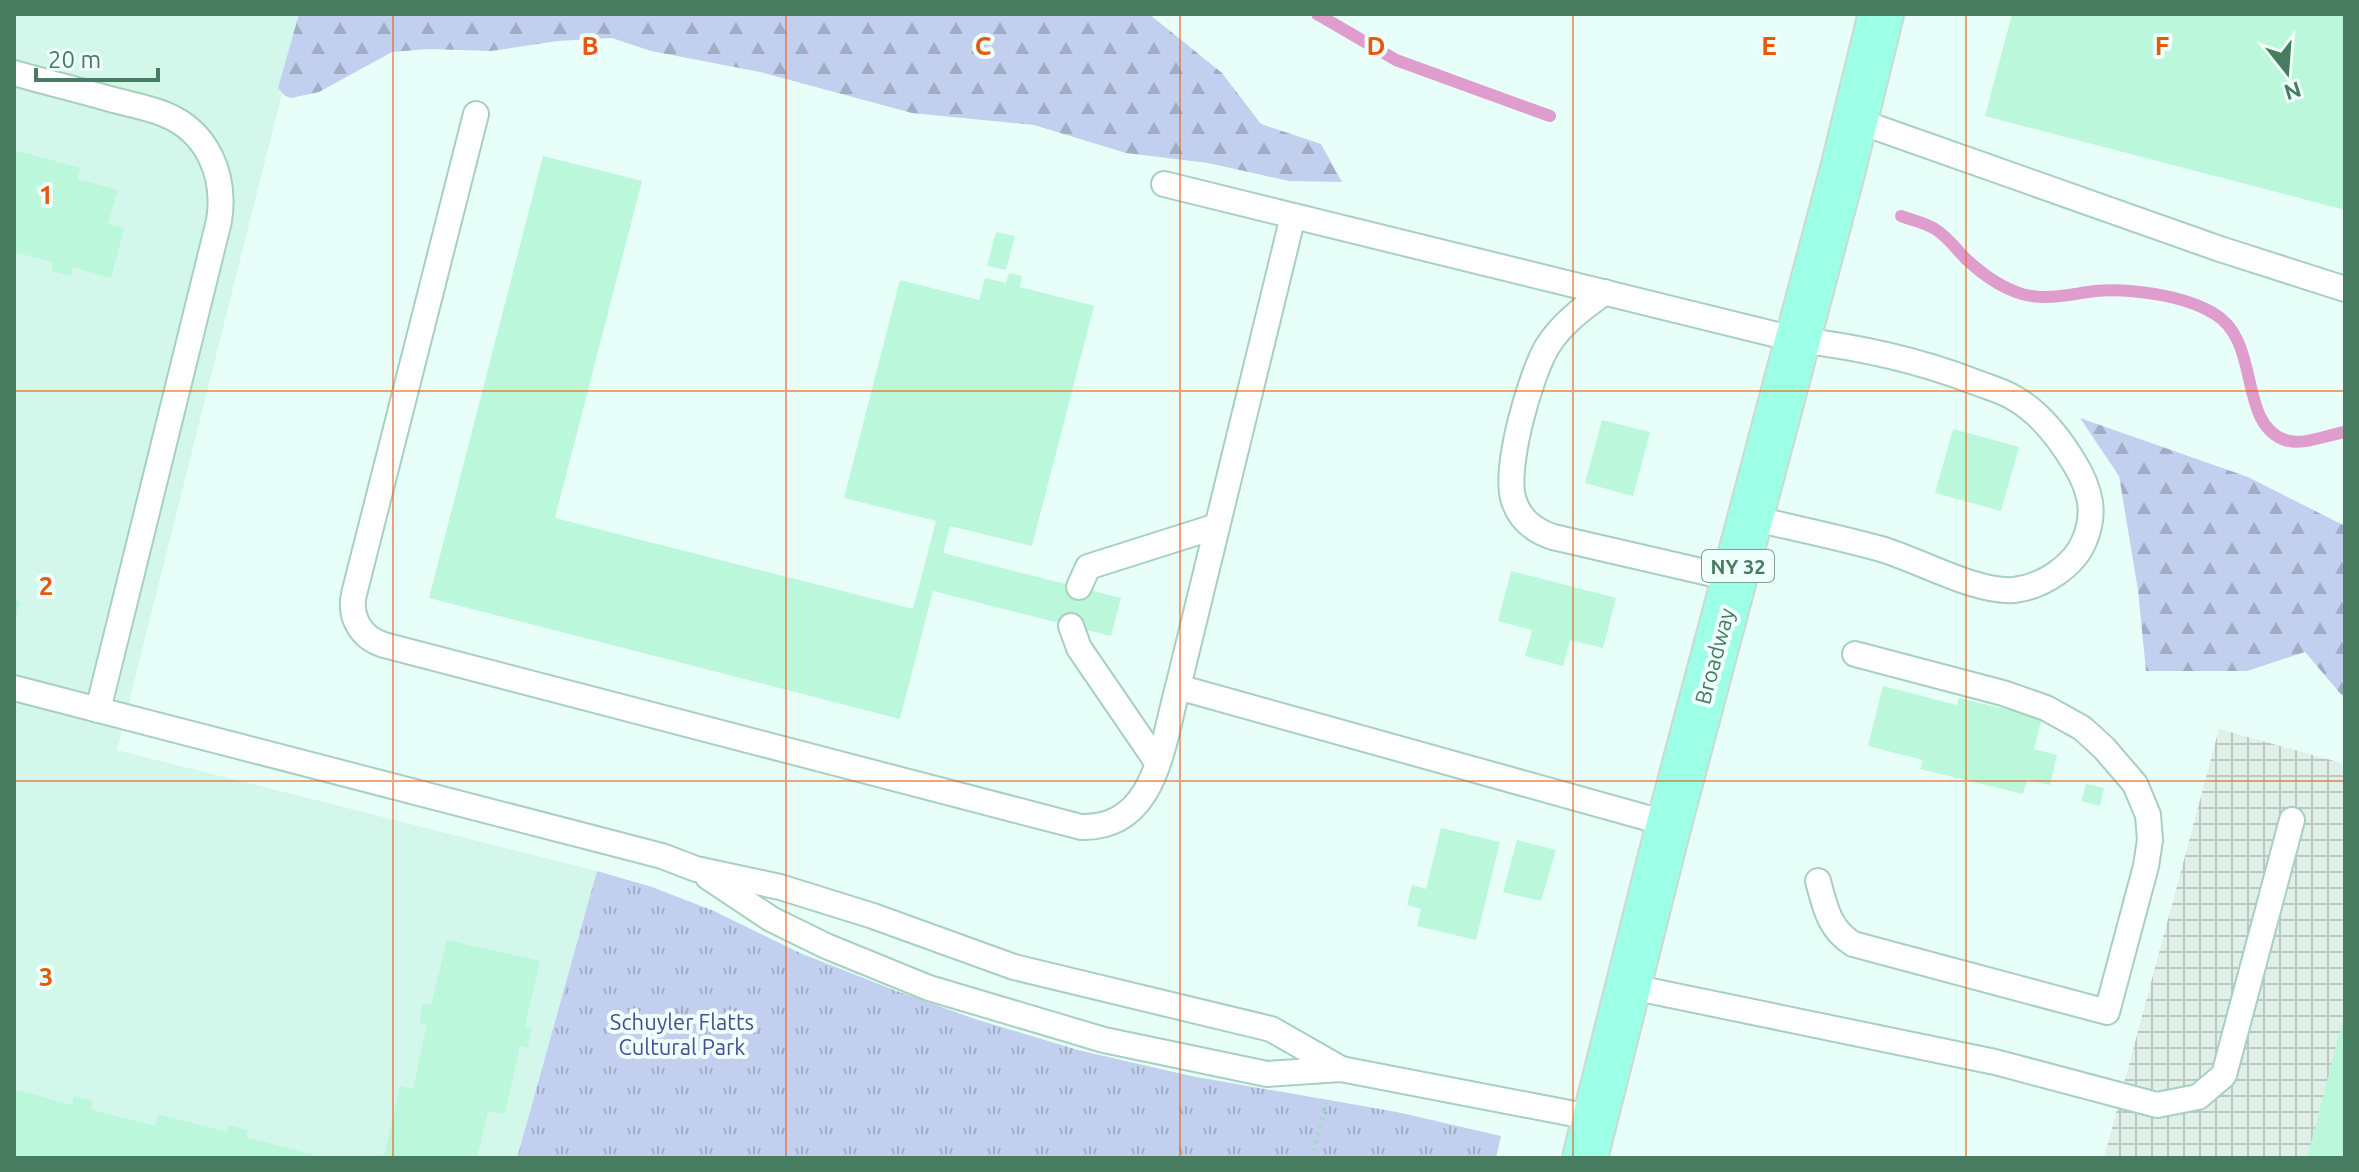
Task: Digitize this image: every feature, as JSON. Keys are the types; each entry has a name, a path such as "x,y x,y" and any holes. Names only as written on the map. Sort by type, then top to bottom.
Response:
{"main road":[{"name":"Broadway","path":"1590,1138 1881,14"}],"lane":[{"path":"14,73 177,120 206,147 217,170 222,196 219,221 98,710"},
{"path":"476,114 354,594 354,616 365,635 384,645 1081,827 1112,822 1130,812 1145,797 1178,687 1293,216"},
{"path":"1855,120 2205,244 2345,289"},
{"path":"1164,184 1798,340 1848,346 1939,368 2013,397 2051,429 2083,476 2091,503 2089,529 2073,557 2052,576 2026,587 2002,590 1883,550 1751,518"},
{"path":"1605,292 1564,325 1535,369 1511,473 1511,492 1517,509 1528,524 1553,537 1735,579"},
{"path":"1079,587 1088,567 1217,526"},
{"path":"1071,626 1079,648 1157,762"},
{"path":"1818,881 1831,923 1853,944 2107,1012 2146,866 2149,830 2143,802 2124,769 2082,728 2046,708 2003,693 1855,654"},
{"path":"1178,687 1669,824"},
{"path":"14,688 662,856 696,869 780,887 1014,967 1271,1029 1341,1069 1590,1138"},
{"path":"1627,986 1995,1062 2157,1105 2198,1097 2224,1075 2292,820"},
{"path":"696,869 771,919 826,946 929,988 1031,1020 1119,1044 1267,1074 1341,1069"}],"path":[{"path":"1311,1158 1323,1109 1341,1069"}],"shaded area":[{"path":"14,14 302,14 117,750 597,871 517,1158 14,1158"},
{"path":"2219,729 2345,764 2345,1158 2104,1158"}],"green space":[{"path":"299,14 1149,14 1222,73 1261,124 1321,144 1342,182 1289,181 1208,163 1126,153 1034,125 912,113 760,72 651,51 612,38 558,41 491,51 429,49 392,52 319,92 291,98 278,88"},
{"path":"2080,418 2248,477 2345,526 2345,699 2305,652 2247,671 2146,671 2138,590 2119,476"},
{"name":"Schuyler Flatts Cultural Park","path":"597,871 652,887 714,911 800,953 975,1019 1078,1050 1191,1076 1397,1112 1501,1136 1496,1158 517,1158"}],"building":[{"path":"2012,14 2345,14 2345,210 1985,116"},
{"path":"14,150 80,168 77,179 118,190 108,224 124,228 111,278 73,267 71,276 51,271 53,262 14,252"},
{"path":"543,156 642,181 555,518 913,609 936,521 844,498 900,280 979,300 985,278 1006,283 1009,273 1022,276 1020,287 1094,306 1032,546 950,526 943,553 1121,598 1111,636 933,591 900,719 429,598"},
{"path":"996,232 1015,236 1006,270 987,266"},
{"path":"1602,420 1650,432 1633,496 1585,483"},
{"path":"1953,429 2019,447 2001,511 1935,493"},
{"path":"1511,571 1616,598 1603,648 1570,640 1563,666 1525,656 1532,630 1498,621"},
{"path":"14,600 20,602 15,622 14,622"},
{"path":"1883,686 1957,705 1959,698 2042,718 2034,749 2057,755 2050,785 2027,780 2023,794 1920,769 1923,760 1868,746"},
{"path":"2086,784 2104,788 2100,806 2081,801"},
{"path":"1441,828 1500,842 1476,940 1417,926 1421,909 1407,905 1412,885 1426,889"},
{"path":"1517,840 1556,850 1541,901 1503,892"},
{"path":"447,940 540,961 525,1026 532,1028 528,1048 520,1046 505,1114 488,1111 477,1158 375,1158 376,1154 384,1156 400,1086 413,1089 427,1024 419,1023 423,1004 431,1005"},
{"path":"2342,1023 2345,1024 2345,1158 2307,1158"},
{"path":"14,1089 72,1105 74,1096 93,1101 91,1110 155,1126 158,1114 227,1132 229,1125 248,1130 246,1137 313,1155 312,1158 14,1158"}],"waterway":[{"path":"1317,14 1396,60 1550,116"},
{"path":"1901,216 1935,229 1985,275 2022,294 2049,297 2124,291 2171,297 2201,307 2228,326 2238,342 2260,417 2270,431 2292,442 2345,432"}]}
